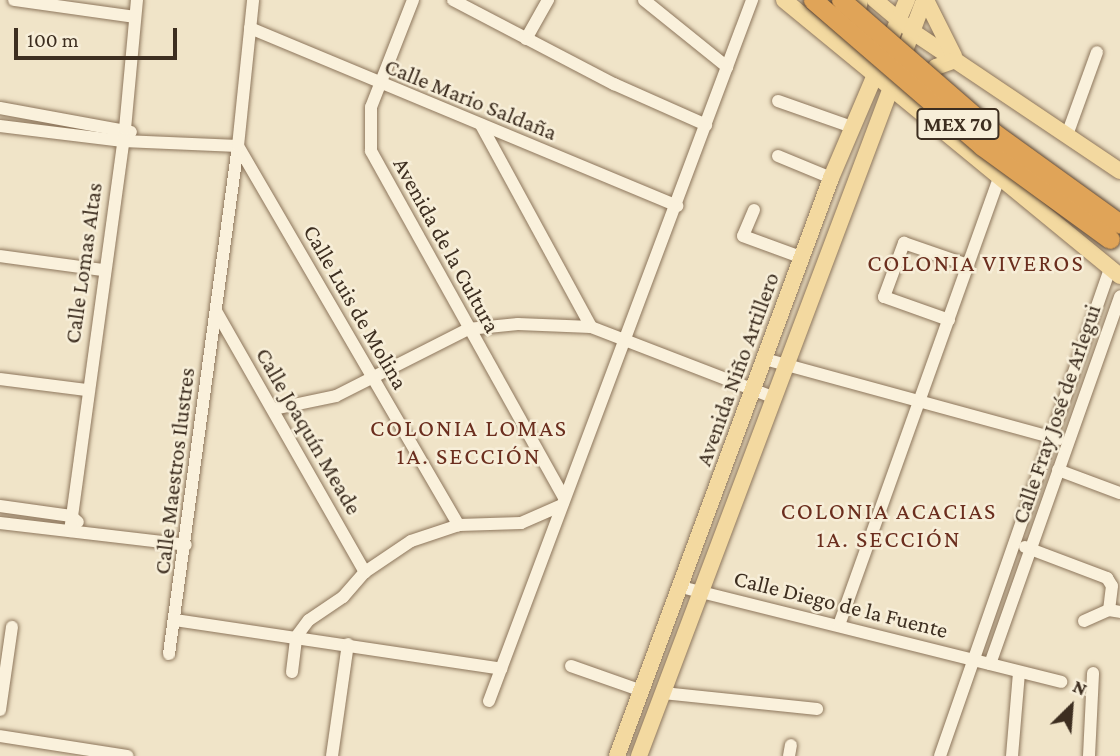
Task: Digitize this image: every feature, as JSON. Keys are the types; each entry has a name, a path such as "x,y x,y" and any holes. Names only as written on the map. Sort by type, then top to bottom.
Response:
{"highway":[{"name":"MEX 70","path":"813,0 982,146 1115,231"},
{"name":"MEX 70","path":"842,0 994,133 1115,231"}],"main road":[{"path":"784,0 919,115 1115,273"},
{"path":"834,41 857,21 860,0"},
{"path":"875,0 913,32 1120,172"},
{"name":"Avenida Niño Artillero","path":"617,756 831,178 907,0"},
{"path":"925,0 943,40 957,62"},
{"name":"Avenida Niño Artillero","path":"639,756 772,397 925,0"},
{"path":"919,115 916,101 922,82 936,66 957,62"}],"street":[{"path":"13,0 135,17"},
{"name":"Calle Lomas Altas","path":"70,531 102,270 124,135 137,0"},
{"name":"Calle Maestros Ilustres","path":"169,654 186,545 238,146 253,0"},
{"name":"Avenida de la Cultura","path":"413,0 378,83 368,132 371,151 563,501"},
{"path":"453,0 526,39 706,125"},
{"path":"526,39 548,0"},
{"path":"644,0 727,67"},
{"path":"489,701 563,501 627,340 752,0"},
{"name":"Calle Mario Saldaña","path":"250,28 677,206"},
{"path":"1067,135 1097,52"},
{"path":"778,102 852,127"},
{"path":"0,108 144,139 238,146"},
{"path":"481,125 591,327"},
{"path":"0,126 124,135"},
{"name":"Calle Luis de Molina","path":"238,146 459,525"},
{"path":"778,156 831,178"},
{"path":"839,625 998,180"},
{"path":"754,210 743,236 803,258"},
{"path":"949,320 884,297 904,243 968,265"},
{"path":"0,256 102,270"},
{"name":"Calle Fray José de Arlegui","path":"940,756 1052,437 1115,273"},
{"name":"Calle Fray José de Arlegui","path":"990,664 1120,296"},
{"name":"Calle Joaquín Meade","path":"216,311 365,572"},
{"path":"274,410 336,396 371,375 468,329 518,324 591,327 772,397"},
{"path":"765,359 1068,442"},
{"path":"0,379 86,390"},
{"path":"1058,470 1120,493"},
{"path":"292,672 296,637 309,620 343,597 365,572 411,541 459,525 521,523 563,501"},
{"path":"0,506 71,516 88,530"},
{"path":"0,523 70,531 88,530 186,545"},
{"path":"1014,543 1107,578 1112,586 1114,611 1084,621"},
{"name":"Calle Diego de la Fuente","path":"681,587 700,589 1061,682"},
{"path":"175,620 348,643 501,669"},
{"path":"0,710 12,627"},
{"path":"332,756 348,643"},
{"path":"571,666 642,691"},
{"path":"1012,756 1019,672"},
{"path":"1089,756 1093,673"},
{"path":"663,693 817,709"},
{"path":"0,736 48,750 127,756"}],"district":[{"name":"COLONIA VIVEROS","path":"976,263"},
{"name":"COLONIA LOMAS 1A. SECCIÓN","path":"469,442"},
{"name":"COLONIA ACACIAS 1A. SECCIÓN","path":"889,525"}]}
